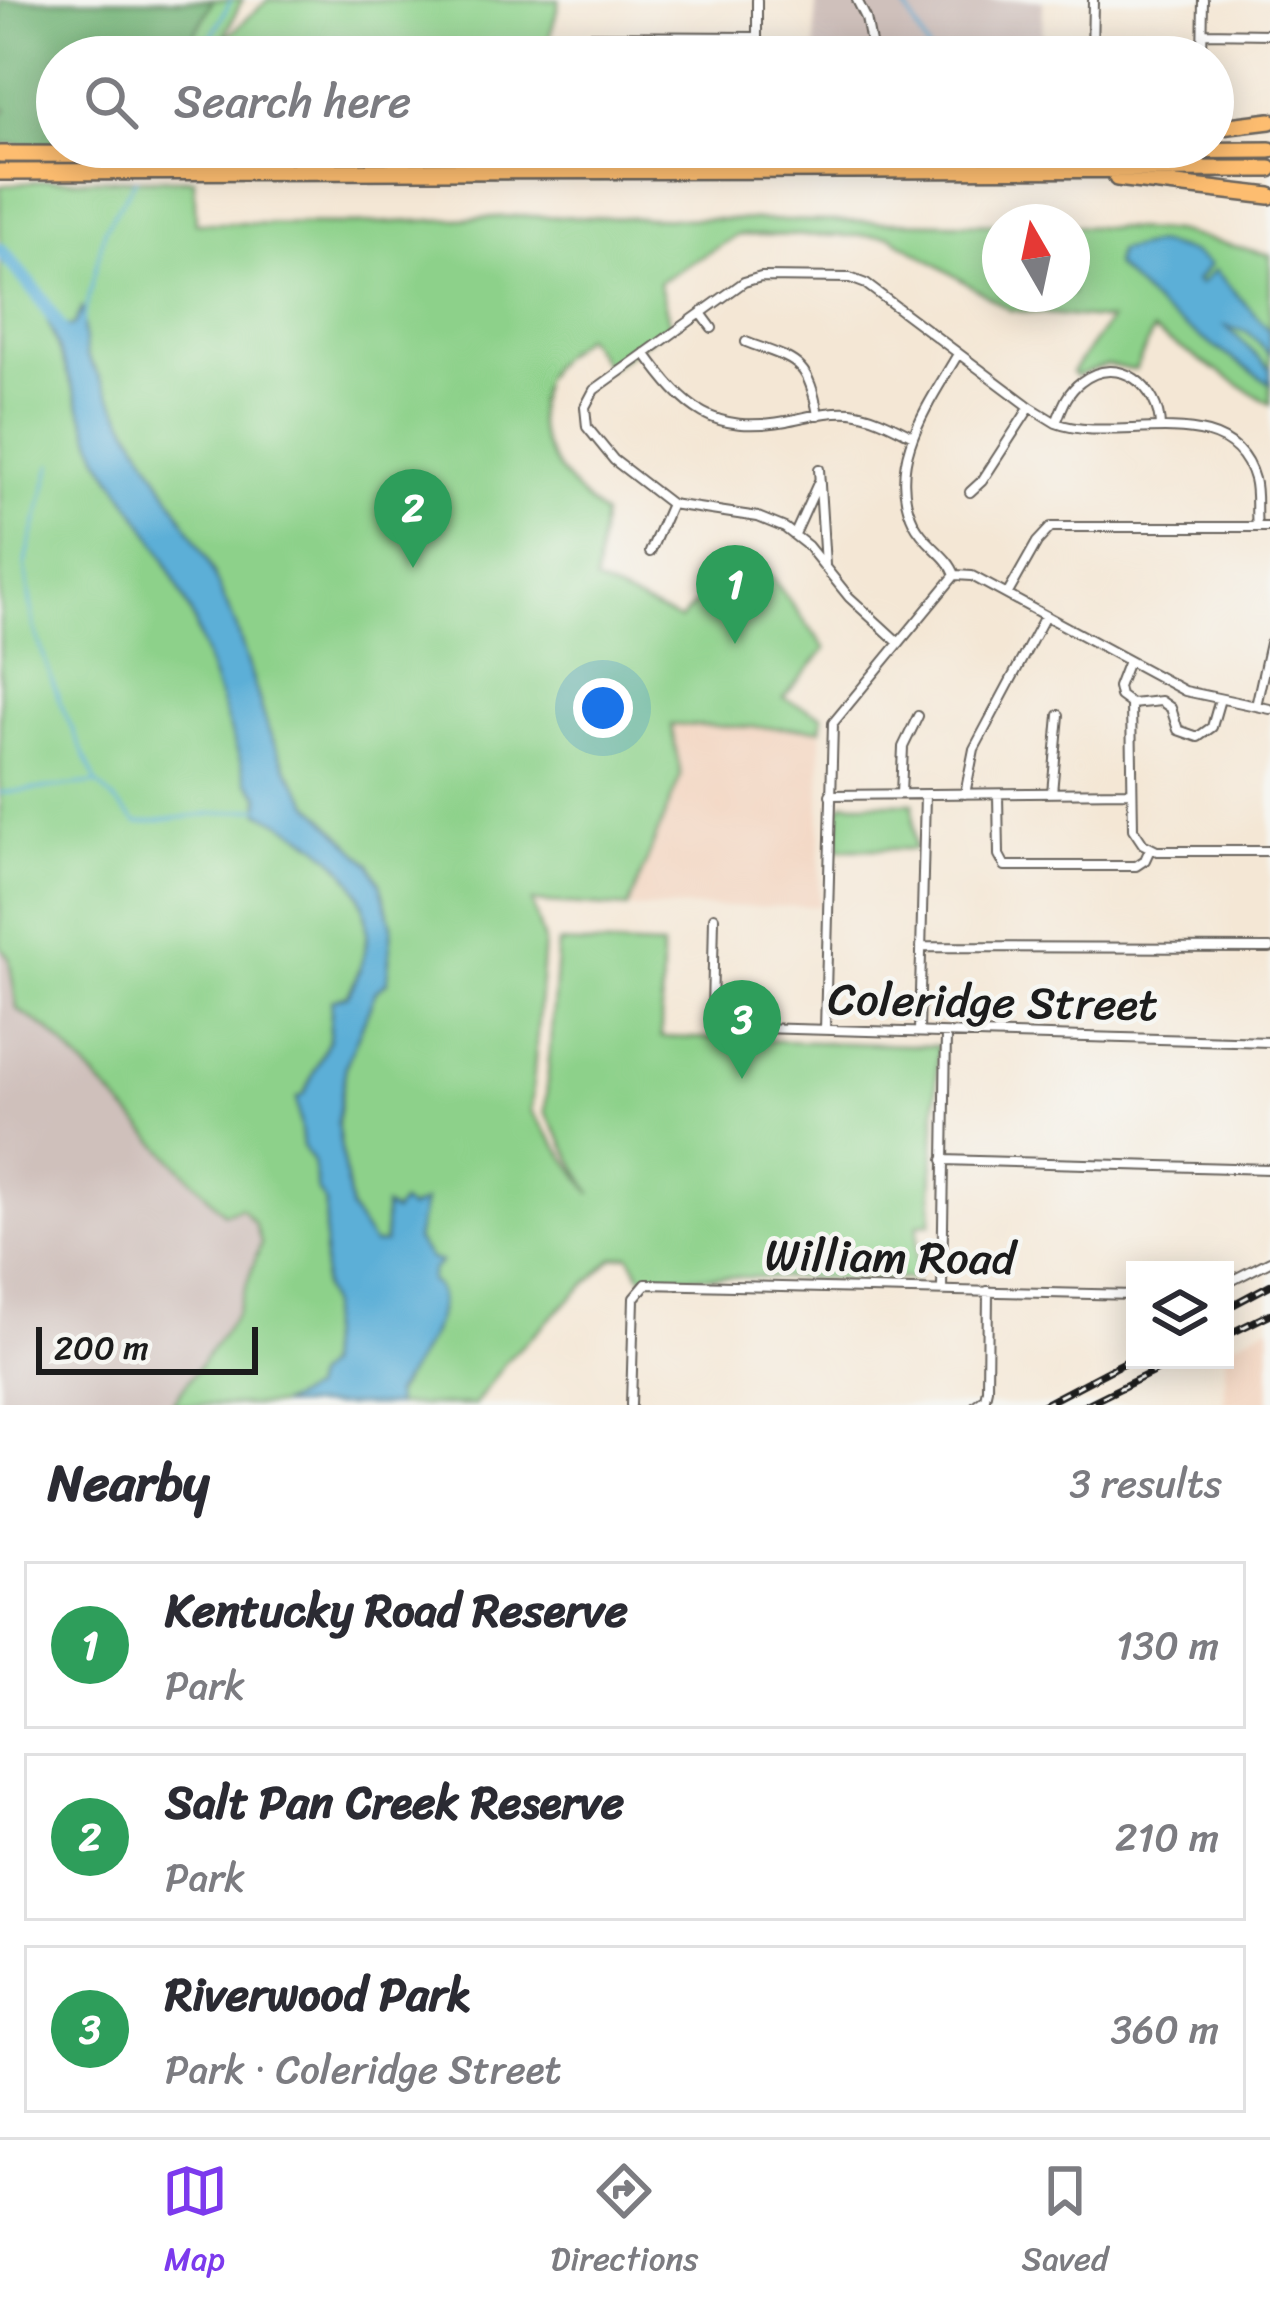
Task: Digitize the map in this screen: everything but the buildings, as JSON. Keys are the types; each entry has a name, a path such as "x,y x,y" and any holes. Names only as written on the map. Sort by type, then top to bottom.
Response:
{"highway":[{"path":"1234,125 1270,121"},
{"path":"1234,150 1270,150"},
{"path":"0,152 36,155"},
{"path":"0,173 126,168"},
{"path":"732,168 1270,169"},
{"path":"988,170 1105,177 1270,196"}],"street":[{"path":"757,36 758,0"},
{"path":"857,0 870,36"},
{"path":"1092,36 1093,0"},
{"path":"1203,0 1203,36"},
{"path":"1203,33 1270,34"},
{"path":"899,643 855,603 795,534 758,517 670,504 606,454 584,417 594,390 744,282 850,278 866,284 1056,423 1082,430 1195,428 1229,442 1256,484 1257,526"},
{"path":"700,313 712,328"},
{"path":"746,342 788,358 806,371 818,415"},
{"path":"645,353 679,398 710,418 761,425 818,415 863,414 913,436"},
{"path":"955,575 924,540 907,505 904,471 913,436 958,354"},
{"path":"1056,423 1069,394 1081,382 1114,372 1131,376 1148,388 1159,407 1160,429"},
{"path":"970,491 982,481 1030,407"},
{"path":"795,534 819,474 825,567"},
{"path":"650,552 670,504"},
{"path":"1006,595 1041,535 1057,526 1270,526"},
{"path":"955,575 972,576 1185,691 1270,709"},
{"path":"825,1030 835,718 955,575"},
{"path":"1016,578 1017,592 1028,606"},
{"path":"965,794 974,749 1045,616"},
{"path":"1256,706 1270,643"},
{"path":"1129,662 1118,687 1124,700 1132,704 1161,701 1171,708 1178,730 1198,737 1212,727 1220,699"},
{"path":"1132,704 1133,830 1150,849 1270,851"},
{"path":"1052,793 1059,715"},
{"path":"901,794 902,752 909,727 918,716"},
{"path":"830,795 1131,793"},
{"path":"998,794 999,855 1005,866 1136,866 1150,849"},
{"path":"919,1032 925,795"},
{"name":"Coleridge Street","path":"714,917 712,1013 716,1022 729,1028 1270,1042"},
{"path":"921,946 1270,948"},
{"path":"942,1290 946,1033"},
{"path":"944,1160 1270,1169"},
{"path":"1234,1279 1270,1261"},
{"name":"William Road","path":"631,1405 634,1298 643,1285 1126,1295"},
{"path":"976,1405 985,1398 988,1292"}],"shaded area":[{"path":"816,0 1043,0 1042,36 815,36"},
{"path":"671,725 821,729 819,906 628,908 681,775"},
{"path":"0,946 9,958 18,1009 50,1031 254,1224 261,1242 236,1315 171,1405 0,1405"},
{"path":"1270,1325 1270,1405 1225,1405 1225,1369 1234,1369 1234,1343"}],"green space":[{"path":"0,0 213,0 193,36 36,36 36,145 0,144 0,115 6,110 0,106"},
{"path":"213,0 242,0 225,36 193,36"},
{"path":"268,0 560,0 550,36 228,36"},
{"path":"194,179 196,223 355,224 519,216 982,224 982,293 890,236 738,235 659,282 670,324 608,369 584,336 549,369 538,411 540,431 558,468 603,515 595,582 680,620 725,571 763,566 826,649 783,698 823,716 821,729 671,725 681,775 628,908 532,902 544,942 531,1111 592,1194 545,1112 558,943 662,947 661,1037 938,1046 931,1223 918,1224 916,1279 641,1276 629,1255 613,1258 507,1360 475,1405 396,1405 394,1395 430,1336 440,1304 430,1281 430,1259 416,1240 423,1204 394,1213 386,1207 385,1243 373,1245 351,1210 337,1123 346,1065 376,990 387,982 392,926 370,864 310,805 287,769 269,732 237,629 207,559 86,355 81,310 74,325 60,330 49,324 99,457 160,549 194,620 247,780 260,796 260,811 315,843 337,862 353,882 367,932 348,995 332,1000 329,1040 304,1094 297,1098 303,1146 326,1203 323,1288 329,1305 324,1367 311,1390 279,1405 171,1405 236,1315 261,1243 255,1224 241,1208 224,1213 50,1031 17,1009 9,958 0,946 0,186 48,180"},
{"path":"1090,227 1174,231 1270,255 1270,404 1153,331 1135,370 1106,365 1076,376 1072,372 1110,320 1030,312 1090,312"},
{"path":"844,803 913,803 915,849 838,849 839,808"}],"water":[{"path":"1157,243 1191,252 1210,265 1196,281 1200,284 1215,270 1269,330 1270,355 1248,332 1227,327 1270,369 1270,384 1163,312 1114,265 1118,251"},
{"path":"82,307 86,355 207,559 237,629 269,732 287,769 311,805 370,864 380,883 392,926 387,982 376,991 346,1065 337,1123 351,1210 373,1244 385,1243 385,1206 394,1212 401,1203 409,1209 424,1202 416,1240 430,1259 441,1262 432,1270 430,1281 438,1291 437,1320 394,1394 396,1405 279,1405 310,1390 324,1366 329,1305 323,1288 326,1204 303,1146 297,1098 304,1094 329,1040 332,1000 348,995 362,962 367,932 364,906 337,862 260,812 260,796 247,781 194,620 160,549 99,457 48,321 60,330 74,325"}],"waterway":[{"path":"212,36 231,0"},
{"path":"902,0 921,36"},
{"path":"82,325 105,229 136,179"},
{"path":"0,250 38,294 69,342"},
{"path":"52,464 25,564 34,628 59,700 97,783 137,823 261,808"},
{"path":"0,793 96,783"}],"railway":[{"path":"1234,1304 1270,1285"},
{"path":"1234,1332 1270,1314"},
{"path":"1043,1405 1126,1362"},
{"path":"1086,1405 1159,1369"}],"place":[{"name":"Salt Pan Creek Reserve","path":"413,568"},
{"name":"Kentucky Road Reserve","path":"735,644"},
{"name":"Riverwood Park","path":"742,1079"}]}
